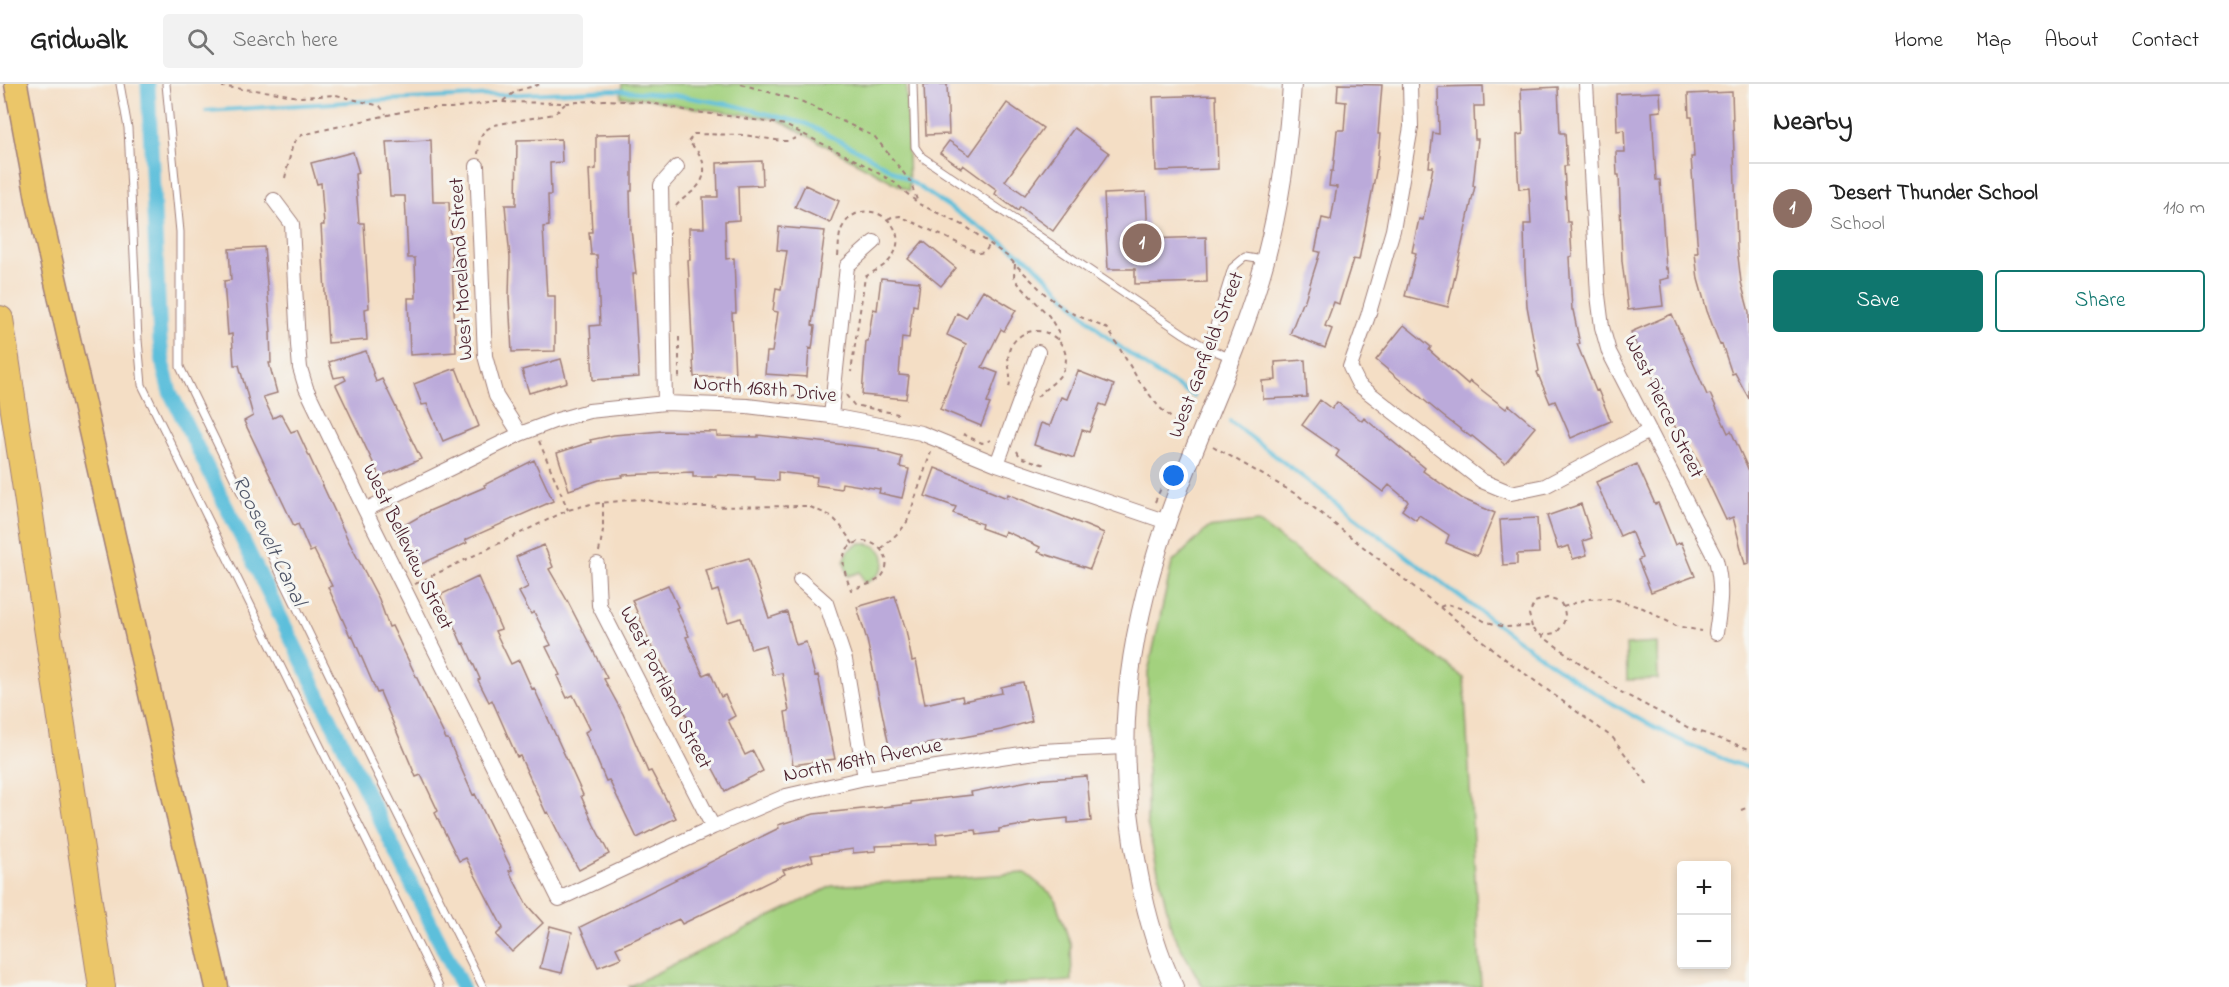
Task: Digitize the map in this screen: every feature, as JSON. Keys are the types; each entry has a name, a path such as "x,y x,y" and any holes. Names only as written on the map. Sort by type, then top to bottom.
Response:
{"highway":[{"path":"0,319 102,987"}],"main road":[{"path":"16,84 37,199 217,987"}],"street":[{"name":"West Garfield Street","path":"1174,987 1156,941 1144,899 1130,823 1124,747 1132,648 1147,585 1167,522 1241,335 1265,260 1280,196 1292,84"},
{"path":"1410,84 1411,127 1393,230 1368,316 1350,367 1359,385 1472,474 1482,481 1511,493 1545,486 1649,431"},
{"name":"West Pierce Street","path":"1586,84 1598,295 1602,327 1609,352 1716,560 1721,577 1722,597 1716,633"},
{"name":"West Moreland Street","path":"477,166 485,356 496,396 520,434"},
{"path":"665,403 661,185 677,167"},
{"name":"West Belleview Street","path":"274,200 292,224 300,368 306,388 559,899"},
{"path":"831,416 847,266 874,242"},
{"path":"997,464 1038,352"},
{"name":"North 168th Drive","path":"365,510 533,429 589,411 665,403 747,406 831,416 921,434 997,464 1167,522"},
{"name":"West Portland Street","path":"597,564 599,605 713,827"},
{"path":"800,580 826,603 845,660 865,778"},
{"name":"North 169th Avenue","path":"559,899 713,827 786,796 865,778 1041,751 1124,747"}],"lane":[{"path":"120,84 128,128 142,385 439,987"},
{"path":"166,84 180,232 180,367 372,764 483,987"},
{"path":"913,84 915,147 922,157 1207,348 1232,358"},
{"path":"1207,348 1232,268 1245,257 1265,260"}],"path":[{"path":"223,84 223,87 298,97 336,95 380,106 386,114"},
{"path":"502,102 516,91 541,84"},
{"path":"741,84 803,102 875,137 910,181 918,202"},
{"path":"285,178 293,143 302,135 418,108 452,108 502,102 566,103 604,100 646,102 694,112 784,125 878,173 895,183 918,202 965,226 1016,264 1046,295 1067,311 1108,329 1139,381 1159,407 1198,441 1233,456 1299,496 1509,662 1613,738 1648,785"},
{"path":"477,166 480,138 484,131 511,120 554,114 566,103"},
{"path":"674,208 682,197 701,183 704,169 702,156 688,142 694,134 745,135 781,141 788,141 803,135"},
{"path":"838,255 841,230 858,213 878,213 892,223 897,233 898,247 887,263 865,277 850,376"},
{"path":"888,219 900,216 979,254 985,252 990,244"},
{"path":"1016,264 1014,276 1016,281 1049,316 1059,333 1058,340"},
{"path":"678,328 680,375 678,384"},
{"path":"1009,390 1011,382 1008,354 1019,337 1030,331 1042,330 1058,340 1065,356 1064,368 1058,379 1036,397"},
{"path":"767,394 813,400 822,392 821,387"},
{"path":"848,390 846,396 854,405 900,414"},
{"path":"533,429 568,510"},
{"path":"954,431 975,438 982,443 991,440 993,436"},
{"path":"881,549 907,522 935,439"},
{"path":"1015,447 1020,457 1047,466"},
{"path":"1154,506 1162,484"},
{"path":"405,590 568,510 603,502 638,499 694,507 808,506 831,516 853,544"},
{"path":"597,564 603,530 603,502"},
{"path":"871,542 881,549 886,564 883,574 873,582 851,590 843,561 844,555 853,544 871,542"},
{"path":"1563,607 1587,599 1610,598 1643,608 1676,627 1716,633"},
{"path":"1532,629 1529,614 1535,602 1541,599 1555,599 1563,607 1566,614 1565,622 1556,633 1548,636 1540,635"},
{"path":"1440,607 1447,604 1463,609 1484,621 1505,627 1528,626 1618,691 1689,728 1749,749"},
{"path":"1741,810 1749,807"}],"green space":[{"path":"622,84 906,84 909,191 777,119 681,106 647,98 621,97"},
{"path":"1258,522 1464,678 1481,987 1203,987 1172,932 1147,823 1148,672 1172,563 1208,528"},
{"path":"860,543 878,548 884,560 879,573 864,583 860,572 848,576 844,561 849,550"},
{"path":"1657,643 1658,679 1627,680 1626,645"},
{"path":"1025,873 1054,896 1071,946 1072,981 1003,985 1003,987 628,987 832,886"}],"building":[{"path":"924,84 947,84 949,134 926,135"},
{"path":"1338,84 1382,85 1378,134 1380,134 1377,166 1359,260 1353,259 1339,304 1334,302 1325,326 1332,329 1325,348 1290,334 1302,303 1304,303 1320,252 1315,251 1322,218 1331,220 1337,187 1329,186 1331,171 1333,171 1337,130 1344,130 1346,102 1337,101"},
{"path":"1483,86 1484,106 1474,106 1475,139 1478,139 1473,186 1475,186 1448,307 1405,296 1416,253 1412,252 1419,219 1423,220 1433,167 1429,167 1433,133 1439,134 1438,87"},
{"path":"1558,87 1560,133 1565,133 1567,166 1564,166 1567,222 1570,222 1572,256 1569,257 1572,310 1580,344 1577,344 1611,421 1571,438 1555,401 1550,403 1537,372 1539,371 1527,306 1525,269 1524,224 1531,224 1529,188 1519,189 1518,175 1517,135 1523,134 1521,89"},
{"path":"1660,92 1661,111 1652,112 1656,180 1660,180 1666,269 1668,268 1669,278 1660,280 1663,306 1628,310 1622,261 1616,152 1625,152 1624,130 1617,131 1616,94"},
{"path":"1732,92 1737,248 1741,282 1749,312 1749,399 1735,373 1732,374 1707,311 1698,279 1695,253 1698,253 1691,157 1694,157 1692,117 1689,117 1688,94"},
{"path":"1216,95 1218,169 1156,171 1153,97"},
{"path":"1007,103 1043,128 1005,181 1025,195 1074,128 1109,153 1053,231 1020,207 1018,211 995,194 997,190 963,165 961,168 940,153 949,141 970,155"},
{"path":"632,134 631,229 636,274 633,274 639,377 593,380 590,326 600,325 597,255 591,255 589,232 592,232 589,170 596,169 596,135"},
{"path":"561,139 562,162 550,163 549,226 543,227 547,296 555,296 555,351 512,352 509,297 510,258 505,205 516,205 517,140"},
{"path":"431,140 433,202 449,202 456,352 410,355 408,298 416,298 415,258 408,258 405,196 390,196 386,142"},
{"path":"353,152 359,173 355,174 359,223 364,223 369,308 365,309 367,340 328,343 321,225 324,225 321,183 317,184 311,163"},
{"path":"762,161 763,185 738,186 739,220 725,221 726,259 734,258 736,313 732,313 735,376 694,377 688,260 690,260 689,228 704,228 703,197 718,197 717,163"},
{"path":"805,185 839,201 830,223 795,207"},
{"path":"1146,192 1148,239 1206,237 1207,282 1135,284 1135,269 1108,269 1104,194"},
{"path":"779,227 825,231 807,377 765,374 767,352 772,352 778,312 773,311 776,288 781,289 787,251 777,250"},
{"path":"923,241 956,268 941,286 908,259"},
{"path":"264,247 271,332 271,363 269,363 277,393 263,397 273,418 281,414 291,432 297,430 349,542 379,599 389,627 392,626 473,795 475,794 512,870 509,871 527,905 543,923 512,952 496,935 503,928 466,858 459,861 435,813 438,811 421,775 416,777 380,692 377,693 328,587 332,586 314,550 310,552 298,524 294,526 244,421 253,416 239,365 234,365 232,334 228,335 224,281 231,280 229,249"},
{"path":"881,278 920,282 917,306 913,305 909,338 902,337 899,375 909,376 906,399 862,395 866,341 868,341 873,309 877,310"},
{"path":"983,290 1016,310 1004,331 1001,329 982,367 998,373 987,403 990,404 981,426 940,409 966,344 947,335 957,313 966,318"},
{"path":"1672,314 1707,395 1710,394 1728,433 1731,431 1749,471 1749,563 1745,564 1733,517 1726,520 1689,442 1683,445 1647,363 1644,365 1631,332"},
{"path":"1404,325 1431,347 1429,350 1468,384 1470,381 1506,409 1509,405 1535,427 1505,463 1443,416 1376,360"},
{"path":"366,351 376,382 382,379 421,459 380,477 336,385 346,380 344,376 334,378 329,362"},
{"path":"561,359 567,382 529,393 522,370"},
{"path":"1305,360 1307,397 1263,399 1262,381 1276,380 1275,362"},
{"path":"456,368 479,426 443,441 427,404 422,405 414,384"},
{"path":"1078,371 1114,385 1106,406 1100,404 1089,432 1082,430 1074,458 1034,445 1041,423 1050,426 1061,397 1067,399"},
{"path":"1320,400 1332,409 1337,402 1362,421 1364,418 1425,468 1423,471 1463,499 1495,513 1477,556 1446,543 1449,535 1419,515 1416,520 1402,510 1408,501 1389,485 1383,492 1336,456 1339,451 1302,425"},
{"path":"662,431 717,432 717,436 758,437 758,435 879,449 879,451 902,457 900,467 909,469 902,498 879,493 880,489 842,483 841,489 816,485 817,477 778,472 778,481 716,475 716,477 693,477 693,472 622,475 623,477 599,480 569,490 557,453 591,442 590,440 614,435"},
{"path":"534,460 553,501 465,540 467,543 419,565 401,527 429,511 485,487 484,485"},
{"path":"1637,464 1655,504 1658,503 1675,545 1681,542 1695,576 1651,592 1638,560 1642,558 1631,531 1620,536 1596,482"},
{"path":"935,468 1007,498 1008,494 1104,533 1090,569 1038,552 1040,547 1005,531 1003,536 981,528 982,524 953,513 956,507 925,496"},
{"path":"1581,504 1592,538 1583,541 1587,555 1573,559 1569,546 1558,549 1547,516"},
{"path":"1537,518 1539,553 1517,554 1517,564 1503,565 1500,520"},
{"path":"544,545 553,567 549,569 607,678 604,679 623,714 648,772 651,771 676,818 637,838 609,780 606,781 585,732 590,729 573,695 567,698 557,676 560,675 546,647 551,645 534,612 531,614 519,592 528,587 516,557"},
{"path":"749,558 769,618 787,612 796,645 806,642 815,676 818,675 835,759 793,765 785,712 789,711 782,673 773,675 765,645 751,649 741,618 728,622 718,590 712,592 706,570"},
{"path":"478,577 501,629 495,631 511,664 519,660 532,689 534,688 609,854 579,870 548,812 546,813 520,756 517,757 492,700 489,702 464,643 462,644 440,595"},
{"path":"668,585 689,636 686,637 703,675 710,672 721,697 725,695 735,716 728,720 745,755 753,751 763,771 725,791 709,765 670,679 656,652 654,653 632,600"},
{"path":"895,596 906,630 912,661 916,660 925,704 962,696 963,701 1002,693 1001,687 1023,682 1032,721 1001,730 890,751 867,640 857,607"},
{"path":"1087,776 1091,821 1068,823 1068,818 1030,822 1030,824 999,829 999,832 977,835 976,830 936,834 937,844 875,846 876,851 853,853 853,849 811,855 813,861 783,870 785,874 682,924 679,919 616,948 621,958 598,967 580,927 779,828 778,825 814,814 972,795 971,792 1033,780"},
{"path":"550,926 572,932 562,973 540,968"}],"waterway":[{"name":"Roosevelt Canal","path":"148,84 160,340 170,392 462,987"},
{"path":"206,111 365,101 614,90 674,95 733,105 807,124 865,154 910,181 1032,262 1104,335 1154,372 1194,396"},
{"path":"1230,421 1558,669 1631,715 1669,735 1749,768"}],"place":[{"name":"Desert Thunder School","path":"1142,243"}]}
